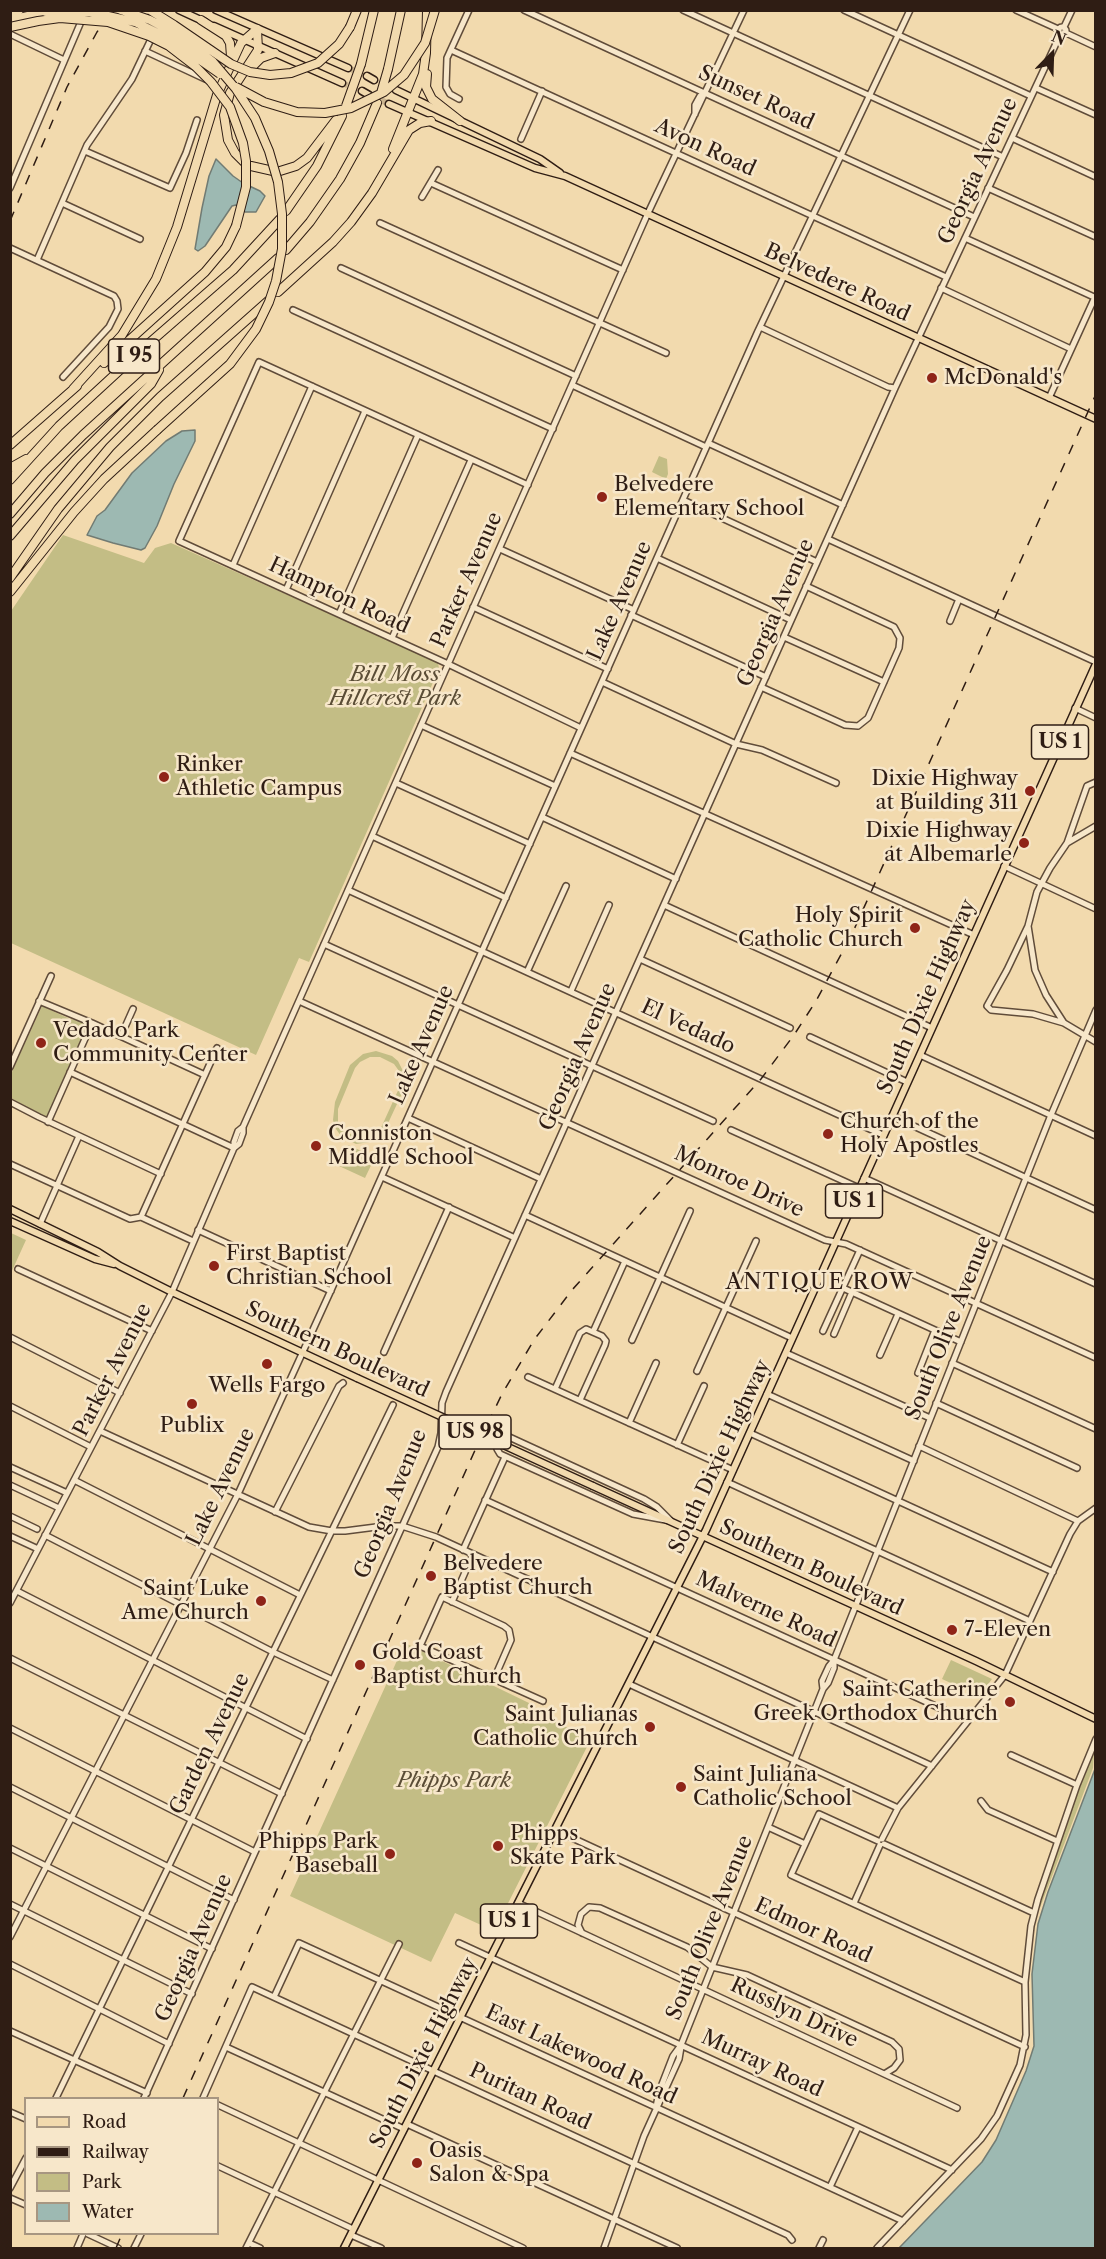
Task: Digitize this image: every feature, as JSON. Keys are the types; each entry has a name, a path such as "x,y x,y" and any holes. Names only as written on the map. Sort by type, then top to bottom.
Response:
{"highway":[{"path":"10,13 18,10"},
{"path":"10,592 74,512 104,479 226,368 256,330 276,281 282,249 282,214 278,182 269,151 255,118 236,88 213,62 186,40 159,24 121,10"},
{"path":"150,10 231,64 250,72 270,75 298,71 318,63 334,50 350,27 357,10"},
{"path":"286,211 316,166 343,111 361,64 374,10"},
{"path":"381,93 401,10"},
{"path":"427,10 426,87 438,105 460,121"},
{"path":"10,20 37,14 72,11 99,13 126,19 178,44 255,98 288,110 315,113 351,108 376,97 392,86 418,57 428,36 435,10"},
{"path":"10,27 60,18 85,19 108,22 149,36 169,46 195,66 218,90 230,108 243,142 247,178 243,204 236,226 226,247 205,272 10,445"},
{"path":"201,20 228,38 231,62"},
{"path":"73,389 122,335 159,274 174,238 210,115 231,62 244,39 257,29"},
{"path":"257,29 259,46 230,93 225,108 225,127 230,144 248,164 277,171 296,166 310,155 343,111"},
{"path":"230,93 257,61 275,53"},
{"path":"380,178 409,112 426,60"},
{"path":"286,250 333,190 377,103"},
{"path":"278,292 340,236 362,208 409,130 420,123 431,122"},
{"name":"I 95","path":"10,480 59,426 242,261 280,219"},
{"name":"I 95","path":"10,514 76,441 278,258"},
{"path":"10,579 58,509 110,447 166,391 268,301"},
{"path":"10,536 75,460 151,384 162,364"},
{"path":"10,468 32,456"}],"main road":[{"path":"179,10 342,82"},
{"path":"216,10 348,68"},
{"name":"Belvedere Road","path":"396,90 540,159 566,176 1095,420"},
{"path":"362,91 369,95"},
{"name":"Belvedere Road","path":"389,104 535,168 566,176"},
{"name":"South Dixie Highway","path":"344,2248 703,1536 1095,663"},
{"name":"Southern Boulevard","path":"10,1209 98,1252 171,1292 856,1606 1095,1719"},
{"path":"11,1221 40,1224"},
{"name":"Southern Boulevard","path":"11,1221 95,1259 120,1266"}],"street":[{"path":"10,188 86,10"},
{"path":"37,260 85,151 132,79 164,10"},
{"path":"459,99 450,94 446,87 447,58 469,10"},
{"name":"Sunset Road","path":"524,10 975,217"},
{"path":"683,10 1003,157"},
{"name":"Parker Avenue","path":"10,1603 171,1292 234,1148 239,1144 243,1127 599,323 695,114 697,100 705,93 744,10"},
{"path":"844,10 1031,96"},
{"name":"Lake Avenue","path":"10,1937 238,1494 382,1177 760,327 910,10"},
{"path":"1016,10 1095,47"},
{"name":"Georgia Avenue","path":"145,2096 438,1447 442,1403 446,1392 917,338 1072,10"},
{"path":"10,34 64,60"},
{"name":"Avon Road","path":"451,50 946,277"},
{"path":"146,51 206,79"},
{"path":"1036,88 1095,115"},
{"path":"521,139 542,91"},
{"path":"85,151 170,188 186,153 197,120"},
{"path":"1012,138 1095,177"},
{"path":"10,166 18,170"},
{"path":"422,197 438,170"},
{"path":"431,183 623,270"},
{"path":"988,188 1095,237"},
{"path":"62,203 140,239"},
{"path":"380,223 666,353"},
{"path":"964,238 1095,296 1049,398"},
{"path":"10,248 114,296 117,301 118,309 109,327 63,377"},
{"path":"341,268 576,376"},
{"path":"941,288 1072,347"},
{"path":"293,310 553,429"},
{"path":"760,327 888,387 895,388"},
{"name":"Hampton Road","path":"312,386 259,362 179,541 582,728"},
{"path":"233,565 312,386 528,484"},
{"path":"572,386 823,496 828,496 843,505"},
{"path":"286,590 365,411"},
{"path":"339,614 418,435"},
{"path":"392,638 471,460"},
{"path":"683,500 817,562"},
{"path":"828,539 1095,663"},
{"path":"500,549 766,677"},
{"path":"657,558 791,620"},
{"path":"761,687 845,725 855,727 864,723 868,718 900,645 900,635 891,625 807,586"},
{"path":"950,621 959,599"},
{"path":"474,607 608,669"},
{"path":"784,636 884,682"},
{"path":"602,682 736,744 762,750 836,783"},
{"path":"1075,708 1095,718"},
{"path":"421,725 555,786"},
{"path":"570,753 974,935"},
{"path":"1095,782 1087,786 1067,843 1041,884 1028,926 987,1006 991,1010 1033,1014 1064,1023 1095,1042"},
{"path":"396,783 530,844"},
{"path":"542,817 676,879"},
{"path":"1067,843 1095,826"},
{"path":"372,836 506,898"},
{"path":"1005,866 1095,909"},
{"path":"527,972 566,886"},
{"name":"El Vedado","path":"348,890 883,1135"},
{"path":"571,992 609,905"},
{"path":"664,905 932,1028"},
{"path":"1028,926 1038,977 1046,995 1064,1023"},
{"path":"324,944 712,1121"},
{"path":"640,959 790,1028"},
{"path":"10,1067 51,976"},
{"name":"Monroe Drive","path":"299,1000 825,1240 846,1244 860,1250 1095,1358"},
{"path":"39,1001 205,1075"},
{"path":"121,1036 133,1010"},
{"name":"South Olive Avenue","path":"604,2248 634,2163 656,2107 679,2059 681,2045 823,1689 822,1681 834,1660 856,1606 1095,1010"},
{"path":"48,1122 92,1023"},
{"path":"810,1037 908,1082"},
{"path":"141,1218 217,1047"},
{"path":"920,1055 1095,1136"},
{"path":"70,1072 234,1148"},
{"path":"10,1102 161,1174"},
{"path":"892,1116 1095,1210"},
{"path":"408,1118 541,1179"},
{"path":"731,1130 859,1188"},
{"path":"40,1224 79,1136"},
{"path":"10,1164 130,1219 141,1218 193,1241"},
{"path":"382,1177 515,1238"},
{"path":"864,1178 1095,1284"},
{"path":"384,1352 449,1208"},
{"path":"632,1340 690,1211"},
{"path":"525,1215 792,1338"},
{"path":"198,1230 331,1291"},
{"path":"697,1371 756,1241"},
{"path":"823,1331 860,1250"},
{"path":"593,1332 625,1261"},
{"path":"18,1269 152,1331"},
{"path":"843,1288 961,1342"},
{"path":"834,1334 852,1292"},
{"path":"879,1355 898,1314"},
{"path":"555,1389 580,1333 586,1329 593,1332 604,1338 605,1345 580,1400"},
{"path":"918,1372 935,1330"},
{"path":"10,1337 120,1393"},
{"path":"786,1353 930,1418"},
{"path":"629,1423 656,1363"},
{"path":"952,1363 1095,1428"},
{"path":"528,1377 733,1470"},
{"path":"275,1512 339,1386 343,1383"},
{"path":"677,1445 704,1386"},
{"path":"767,1394 914,1461"},
{"path":"936,1403 1077,1468"},
{"name":"Garden Avenue","path":"57,2097 393,1405"},
{"path":"10,1406 91,1447"},
{"path":"100,1431 309,1527 332,1531 402,1526 422,1531 932,1766"},
{"path":"750,1433 1053,1572"},
{"path":"505,1436 644,1499 671,1521 633,1514 505,1457 498,1453 497,1449 505,1436"},
{"path":"919,1446 1078,1521"},
{"path":"463,1550 505,1457"},
{"path":"10,1467 67,1493"},
{"path":"74,1480 300,1595"},
{"path":"727,1482 1030,1621"},
{"path":"10,1485 59,1508"},
{"name":"Malverne Road","path":"485,1500 968,1721"},
{"path":"854,1903 898,1808 1005,1675 1078,1521 1095,1508"},
{"path":"10,1516 37,1529"},
{"path":"45,1535 273,1652 333,1680"},
{"path":"10,1536 38,1549"},
{"path":"452,1602 473,1554"},
{"path":"17,1591 307,1739"},
{"path":"494,1679 511,1640 509,1630 441,1598 420,1646 543,1701"},
{"path":"10,1658 282,1794"},
{"path":"629,1684 898,1808"},
{"path":"10,1728 255,1852"},
{"path":"877,2248 981,2139 997,2116 1020,2066 1025,2047 1025,1982 1028,1944 1034,1913 1057,1840 1095,1739"},
{"path":"1011,1755 1077,1785"},
{"path":"10,1788 234,1900"},
{"path":"981,1801 988,1810 1057,1840"},
{"path":"1025,1982 791,1875 819,1814 1034,1913"},
{"path":"768,1827 805,1844"},
{"name":"Edmor Road","path":"555,1830 1025,2047"},
{"path":"10,1848 212,1949"},
{"name":"Russlyn Drive","path":"518,1903 957,2108"},
{"path":"10,1904 192,1994"},
{"path":"583,1934 578,1925 581,1914 589,1907 600,1908 687,1947 712,1967 747,1975 892,2042 899,2049 900,2060 886,2073"},
{"name":"East Lakewood Road","path":"274,1997 299,1943 903,2221"},
{"name":"Murray Road","path":"459,1943 952,2170"},
{"path":"260,2248 248,2246 399,1944"},
{"path":"10,1964 169,2044"},
{"name":"Puritan Road","path":"225,2047 252,1986 788,2235 792,2240"},
{"path":"10,2031 145,2096"},
{"path":"203,2097 225,2047 677,2248"},
{"path":"219,2105 523,2248"},
{"path":"10,2112 24,2118"},
{"path":"830,2187 858,2127"},
{"path":"10,2188 24,2162"},
{"path":"219,2166 274,2192 381,2248"},
{"path":"10,2198 24,2204"},
{"path":"77,2248 85,2235"},
{"path":"88,2235 118,2248"},
{"path":"819,2248 823,2240"}],"green space":[{"path":"659,456 667,459 666,479 652,472"},
{"name":"Rinker Athletic Campus","path":"63,535 144,563 155,548 171,543 438,662 439,669 309,962 299,958 256,1055 11,943 11,611"},
{"path":"42,1006 70,1019 85,1022 87,1025 48,1115 45,1117 11,1098 11,1074"},
{"path":"376,1051 392,1056 398,1061 405,1075 404,1089 383,1134 370,1142 356,1144 341,1136 333,1120 335,1102 350,1065 363,1054","holes":["370,1057 380,1057 394,1064 399,1071 401,1084 380,1130 365,1138 358,1138 343,1130 338,1123 338,1109 355,1068 360,1062"]},
{"path":"348,1145 375,1157 365,1178 339,1166"},
{"path":"11,1233 26,1240 11,1273"},
{"name":"Phipps Park","path":"405,1643 529,1703 537,1713 591,1739 494,1931 455,1913 431,1962 290,1896"},
{"path":"951,1660 992,1679 979,1696 942,1679"},
{"path":"1094,1753 1093,1768 1040,1908 1079,1789"}],"water":[{"path":"216,159 233,176 265,196 256,212 245,212 236,205 232,206 205,246 198,251 195,249 202,208 209,176"},
{"path":"195,430 195,441 145,548 141,550 87,535 97,516 105,510 132,473 166,441 182,431"},
{"path":"1095,1769 1095,2248 899,2248 982,2162 996,2140 1026,2071 1034,2046 1032,1974 1038,1924"}],"tunnel":[{"path":"348,68 367,76"},
{"path":"342,83 362,91"},
{"path":"373,96 389,104"}],"railway":[{"path":"10,221 67,87 97,32 113,10"},
{"path":"183,2097 502,1394 534,1340 572,1290 761,1079 816,1001 852,934 1096,394"},
{"path":"116,2248 122,2235"}],"place":[{"name":"McDonald's","path":"932,378"},
{"name":"Belvedere Elementary School","path":"602,497"},
{"name":"Rinker Athletic Campus","path":"164,777"},
{"name":"Dixie Highway at Building 311","path":"1030,791"},
{"name":"Dixie Highway at Albemarle","path":"1024,843"},
{"name":"Holy Spirit Catholic Church","path":"915,928"},
{"name":"Vedado Park Community Center","path":"41,1043"},
{"name":"Church of the Holy Apostles","path":"828,1134"},
{"name":"Conniston Middle School","path":"316,1146"},
{"name":"First Baptist Christian School","path":"214,1266"},
{"name":"Wells Fargo","path":"267,1364"},
{"name":"Publix","path":"192,1404"},
{"name":"Belvedere Baptist Church","path":"431,1576"},
{"name":"Saint Luke Ame Church","path":"261,1601"},
{"name":"7-Eleven","path":"952,1630"},
{"name":"Gold Coast Baptist Church","path":"360,1665"},
{"name":"Saint Catherine Greek Orthodox Church","path":"1010,1702"},
{"name":"Saint Julianas Catholic Church","path":"650,1727"},
{"name":"Saint Juliana Catholic School","path":"681,1787"},
{"name":"Phipps Skate Park","path":"498,1846"},
{"name":"Phipps Park Baseball","path":"390,1854"},
{"name":"Oasis Salon & Spa","path":"417,2163"}],"district":[{"name":"ANTIQUE ROW","path":"820,1283"}],"park label":[{"name":"Bill Moss Hillcrest Park","path":"395,687"}]}
